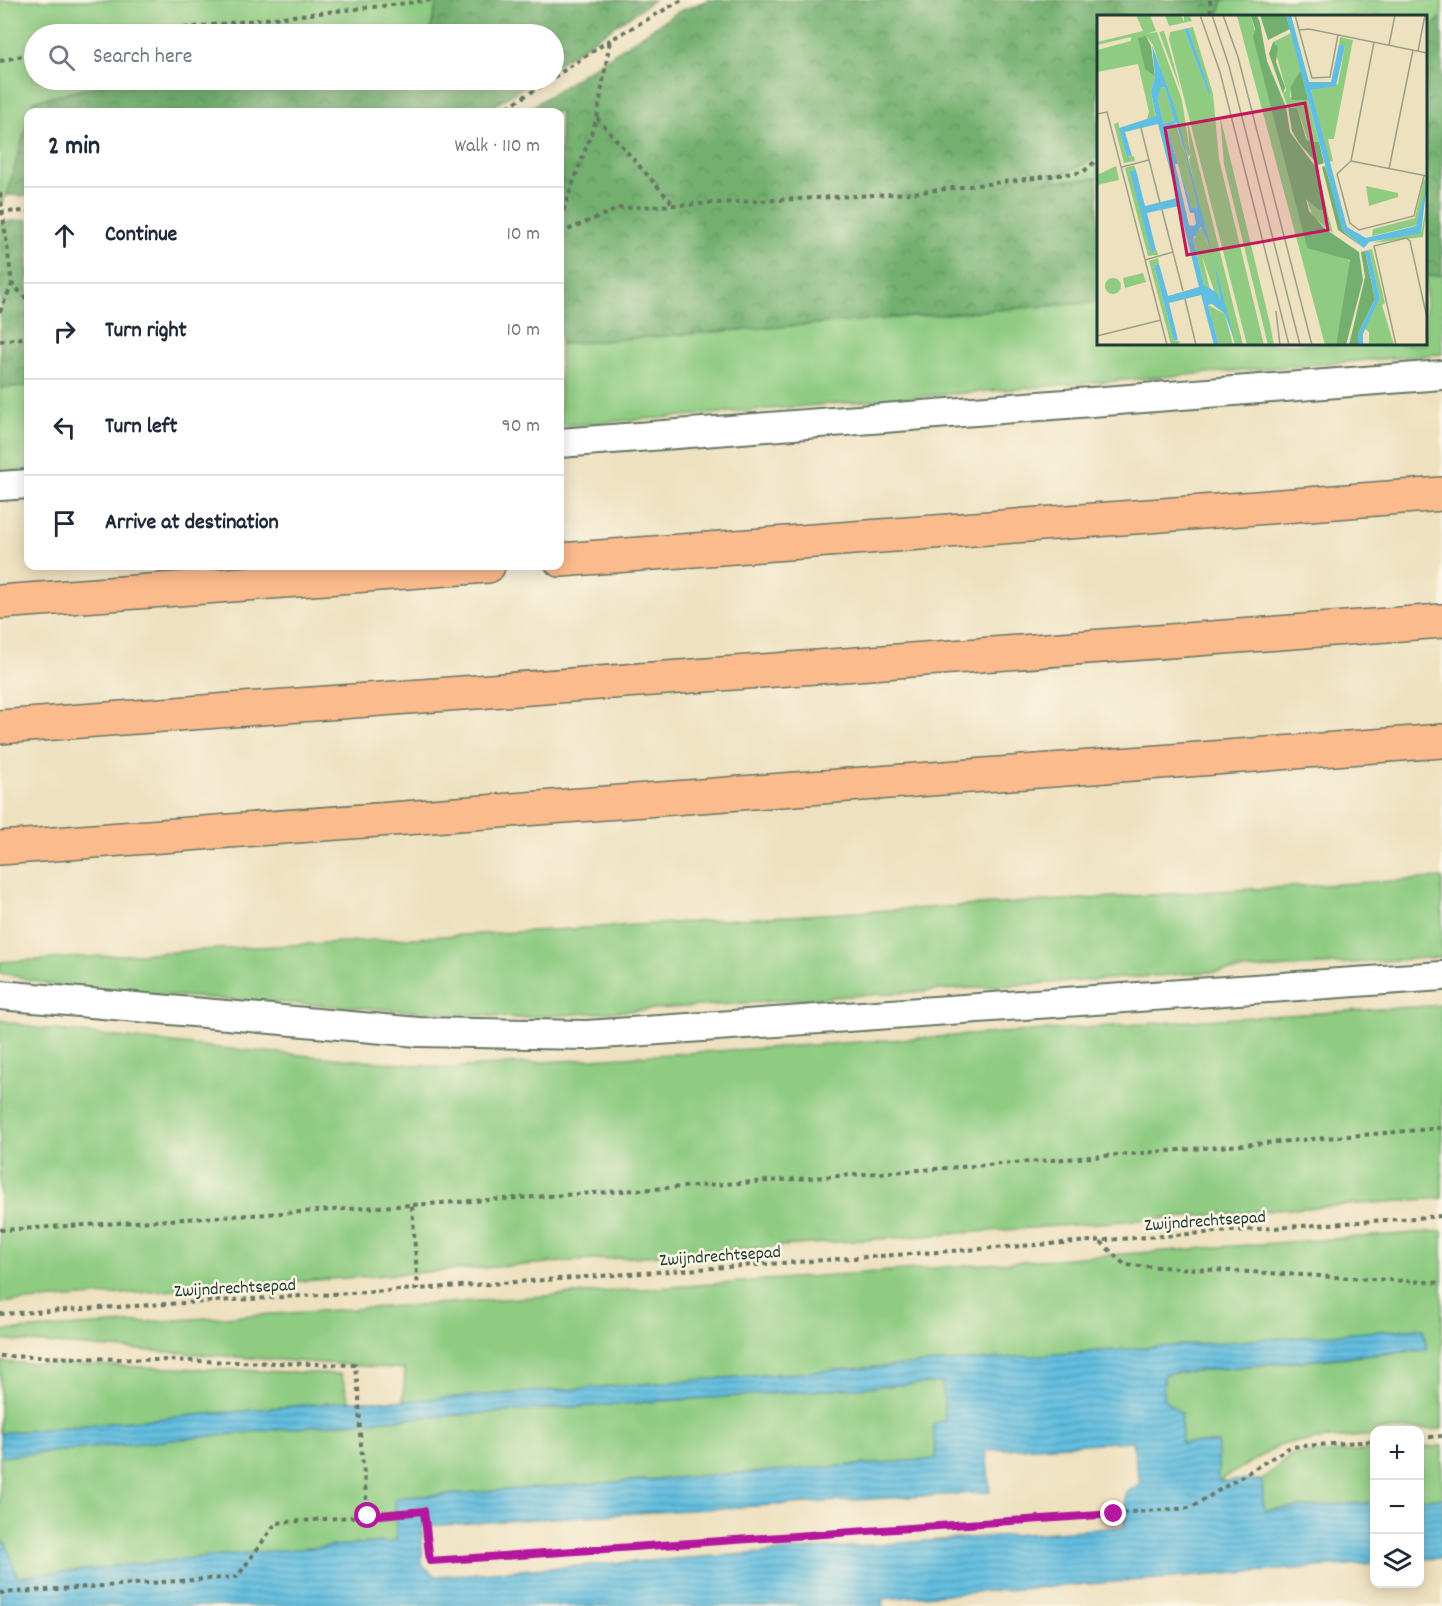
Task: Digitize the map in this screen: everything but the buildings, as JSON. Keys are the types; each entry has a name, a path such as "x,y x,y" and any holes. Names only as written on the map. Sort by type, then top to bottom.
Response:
{"highway":[{"path":"564,560 1442,494"},
{"path":"0,602 434,570"},
{"path":"0,727 1442,621"},
{"path":"0,848 1442,741"}],"lane":[{"path":"564,443 1442,375"},
{"path":"0,486 24,484"},
{"path":"0,995 418,1032 587,1035 1442,976"}],"path":[{"path":"220,24 434,0"},
{"path":"564,70 610,40 682,0"},
{"path":"1210,0 1211,15"},
{"path":"564,208 597,118 610,40"},
{"path":"0,61 24,55"},
{"path":"507,108 534,90"},
{"path":"597,118 673,204"},
{"path":"564,231 620,208 913,193 1083,172 1097,160"},
{"path":"0,193 12,284 0,312"},
{"path":"2,212 24,211"},
{"path":"12,284 24,296"},
{"path":"0,341 24,338"},
{"path":"0,1230 412,1206 1138,1154 1442,1128"},
{"path":"412,1206 418,1289"},
{"name":"Zwijndrechtsepad","path":"0,1314 418,1289 1442,1216"},
{"path":"1101,1242 1125,1264 1442,1282"},
{"path":"0,1356 355,1365 368,1516"},
{"path":"1424,1438 1442,1436"},
{"path":"0,1593 237,1577 276,1523 424,1511 430,1561 1190,1508 1290,1447 1370,1441"}],"green space":[{"path":"0,0 437,0 432,24 24,24 24,90 81,90 34,101 32,108 24,108 24,134 7,195 0,205"},
{"path":"437,0 654,0 564,59 564,24 432,24"},
{"path":"708,0 1223,0 1218,15 1097,15 1097,157 1045,182 1097,178 1097,302 564,344 564,108 530,108 558,90 564,90 564,86 678,12"},
{"path":"1223,0 1442,0 1442,17 1427,31 1427,15 1218,15"},
{"path":"1442,17 1442,275 1427,276 1427,31"},
{"path":"81,90 518,90 490,108 32,108 34,101"},
{"path":"24,134 24,196 7,195"},
{"path":"1097,157 1097,178 1043,182"},
{"path":"24,220 24,386 0,388 0,222"},
{"path":"1442,275 1442,354 564,426 564,344 1097,302 1097,345 1427,345 1427,276"},
{"path":"24,386 24,470 0,472 0,388"},
{"path":"1442,878 1442,957 518,1018 70,989 0,973 0,962"},
{"path":"1442,1005 1442,1198 0,1303 0,1020 37,1028 209,1047 449,1068"},
{"path":"1442,1231 1442,1429 1424,1429 1424,1426 1370,1426 1370,1435 1284,1443 1218,1481 1182,1443 1163,1399 1164,1374 1427,1350 1423,1328 403,1401 405,1369 0,1340 0,1331 449,1303"},
{"path":"0,1362 341,1374 349,1401 0,1433"},
{"path":"943,1382 945,1420 933,1425 937,1459 395,1498 397,1541 221,1555 17,1577 6,1543 0,1540 0,1457 355,1422"},
{"path":"1442,1446 1442,1498 1424,1499 1424,1448"},
{"path":"1370,1450 1370,1502 1264,1510 1262,1480 1291,1455"}],"water":[{"path":"1423,1328 1427,1349 1164,1374 1163,1399 1181,1413 1182,1443 1218,1443 1218,1481 1262,1480 1264,1510 1370,1502 1370,1563 882,1599 883,1606 798,1606 797,1604 764,1606 0,1606 0,1540 6,1543 17,1577 221,1555 396,1541 395,1498 936,1459 933,1424 945,1420 942,1382 355,1422 0,1457 0,1433 349,1401 403,1401","holes":["1132,1441 1140,1483 1125,1494 1124,1527 436,1576 422,1565 422,1526 990,1492 986,1450"]},
{"path":"1442,1498 1442,1558 1424,1559 1424,1499"}],"route":[{"path":"368,1516 424,1511 430,1561 1114,1514"}]}
